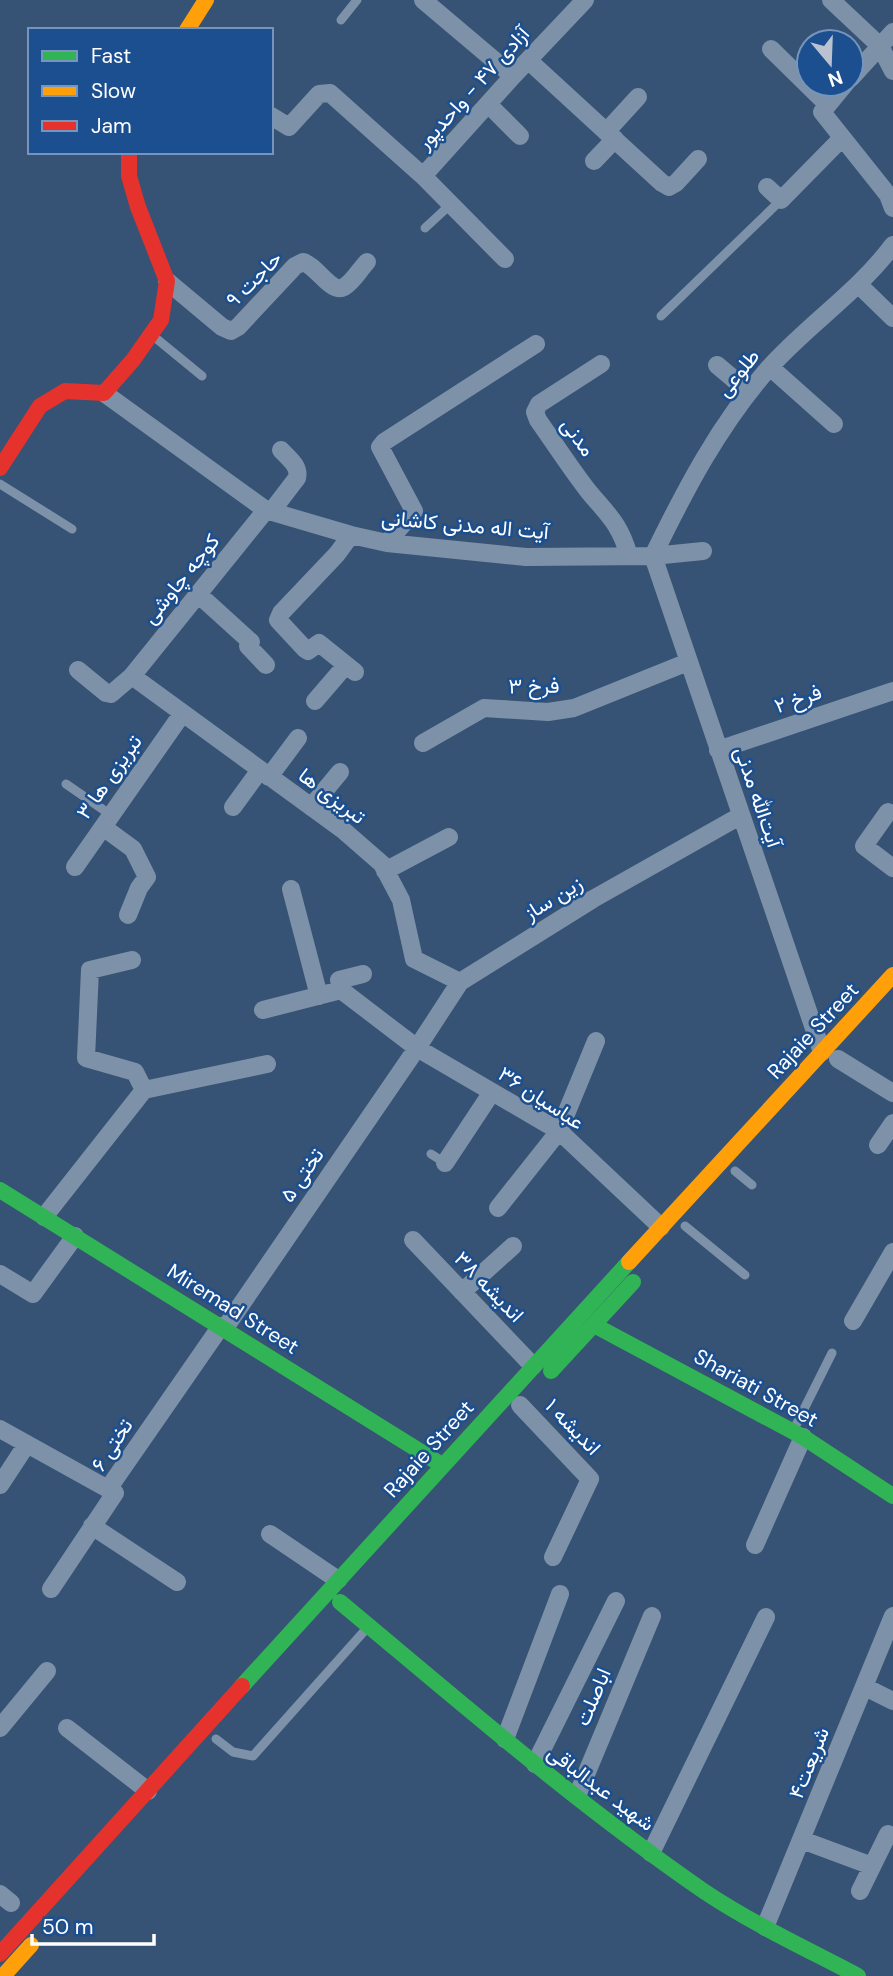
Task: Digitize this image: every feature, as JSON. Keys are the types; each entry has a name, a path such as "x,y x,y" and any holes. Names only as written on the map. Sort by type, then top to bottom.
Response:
{"street":[{"path":"188,28 206,0"},
{"path":"423,0 513,76"},
{"path":"831,0 880,46 893,71"},
{"name":"آزادی ۴۷ - واحدپور","path":"423,176 577,2"},
{"path":"865,63 893,32"},
{"path":"771,49 827,104"},
{"path":"528,60 662,183 669,187 676,183 698,159"},
{"path":"273,117 289,127 319,94 330,93 423,176 505,259"},
{"path":"594,161 638,97"},
{"path":"832,98 822,112 891,198"},
{"path":"488,104 520,136"},
{"path":"767,187 781,200 842,138"},
{"path":"0,468 40,406 65,391 104,393 161,320 167,281 138,207 130,176 130,154"},
{"name":"طلوعی","path":"653,556 686,488 749,392 770,367 858,284 893,246"},
{"name":"حاجت ۹","path":"167,281 222,327 231,331 303,262 311,264 333,288 340,289 367,262"},
{"path":"858,284 893,318"},
{"path":"387,544 414,511 380,447 536,344"},
{"name":"مدنی","path":"601,364 539,404 535,412 590,492 614,520 624,538 629,556"},
{"path":"717,365 749,392"},
{"path":"770,367 834,424"},
{"name":"آیت اله مدنی کاشانی","path":"104,393 269,511 351,535 387,544 526,557 653,556 704,551"},
{"name":"کوچه چاوشی","path":"132,676 297,478 296,466 281,450"},
{"path":"315,701 351,669 319,643 308,651 305,649 278,620 281,613 344,560 351,535"},
{"name":"آیت‌الله مدنی","path":"653,556 740,816 830,1060"},
{"path":"198,594 251,642 248,646 266,664"},
{"name":"فرخ ۳","path":"423,743 484,708 548,712 574,708 688,662"},
{"path":"78,670 106,693 111,694 132,676"},
{"name":"تبریزی ها","path":"132,676 343,830 382,864 401,900 414,959 460,982"},
{"name":"فرخ ۲","path":"718,750 893,691"},
{"name":"تبریزی ها ۳","path":"75,867 181,714"},
{"path":"233,807 298,738"},
{"path":"311,807 340,772"},
{"path":"888,813 864,846 893,867"},
{"name":"زین ساز","path":"417,1048 460,982 593,899 740,816"},
{"path":"107,821 133,849 147,877 139,888 128,915"},
{"path":"385,871 449,838"},
{"path":"291,889 319,996"},
{"path":"132,960 90,970 86,1058 135,1072 144,1090"},
{"path":"263,1010 341,990 339,981 363,974"},
{"name":"Rajaie Street","path":"830,1060 893,975"},
{"name":"عباسیان ۳۶","path":"341,990 417,1048 559,1131 679,1226"},
{"name":"Rajaie Street","path":"0,1954 533,1366 679,1226 830,1060 893,998"},
{"path":"498,1208 559,1131 596,1041"},
{"name":"تختی ۵","path":"223,1327 417,1048"},
{"path":"830,1060 893,1093"},
{"path":"44,1217 144,1090 267,1065"},
{"path":"438,1158 492,1092"},
{"path":"878,1145 893,1123"},
{"name":"Miremad Street","path":"0,1190 442,1465"},
{"path":"0,1274 33,1294 75,1236"},
{"name":"اندیشه ۳۸","path":"413,1240 533,1366"},
{"path":"462,1292 513,1246"},
{"path":"853,1321 893,1252"},
{"name":"Rajaie Street","path":"335,1607 649,1266"},
{"name":"Shariati Street","path":"594,1325 798,1434 893,1496"},
{"name":"تختی ۶","path":"51,1588 115,1493 108,1489 223,1327"},
{"name":"اندیشه ۱","path":"520,1405 590,1479 553,1558"},
{"path":"0,1429 108,1489"},
{"path":"755,1545 798,1434"},
{"path":"0,1485 27,1444"},
{"path":"92,1526 177,1581"},
{"path":"270,1534 338,1580"},
{"path":"505,1739 560,1594"},
{"path":"535,1764 616,1601"},
{"name":"شهید عبدالباقی","path":"335,1607 369,1626 535,1764 707,1893 858,1976"},
{"name":"اباصلت","path":"577,1796 652,1616"},
{"name":"شریعت۴","path":"765,1927 893,1616"},
{"path":"652,1853 766,1617"},
{"path":"0,1728 47,1671"},
{"path":"865,1687 893,1701"},
{"path":"67,1728 148,1791"},
{"path":"860,1891 888,1834"},
{"path":"802,1840 872,1866"},
{"path":"3,1976 40,1935"}],"lane":[{"path":"341,20 357,0"},
{"path":"661,316 781,200"},
{"path":"425,228 451,204"},
{"path":"151,335 202,376"},
{"path":"0,484 72,529"},
{"path":"66,784 107,821"},
{"path":"736,1171 752,1185"},
{"path":"679,1226 745,1275"},
{"path":"798,1434 832,1353"},
{"path":"216,1740 233,1752 253,1756 369,1626"}],"traffic: fast":[{"path":"0,1190 442,1465"},
{"path":"242,1686 629,1262"},
{"path":"551,1371 633,1282"},
{"path":"594,1325 803,1437 893,1496"},
{"path":"340,1602 519,1751 657,1858 742,1915 858,1976"}],"traffic: slow":[{"path":"188,28 206,0"},
{"path":"629,1262 893,975"},
{"path":"3,1976 31,1945"}],"traffic: jam":[{"path":"0,468 40,406 65,391 104,393 133,360 161,320 167,281 138,207 129,176 129,154"},
{"path":"0,1954 242,1686"}]}
